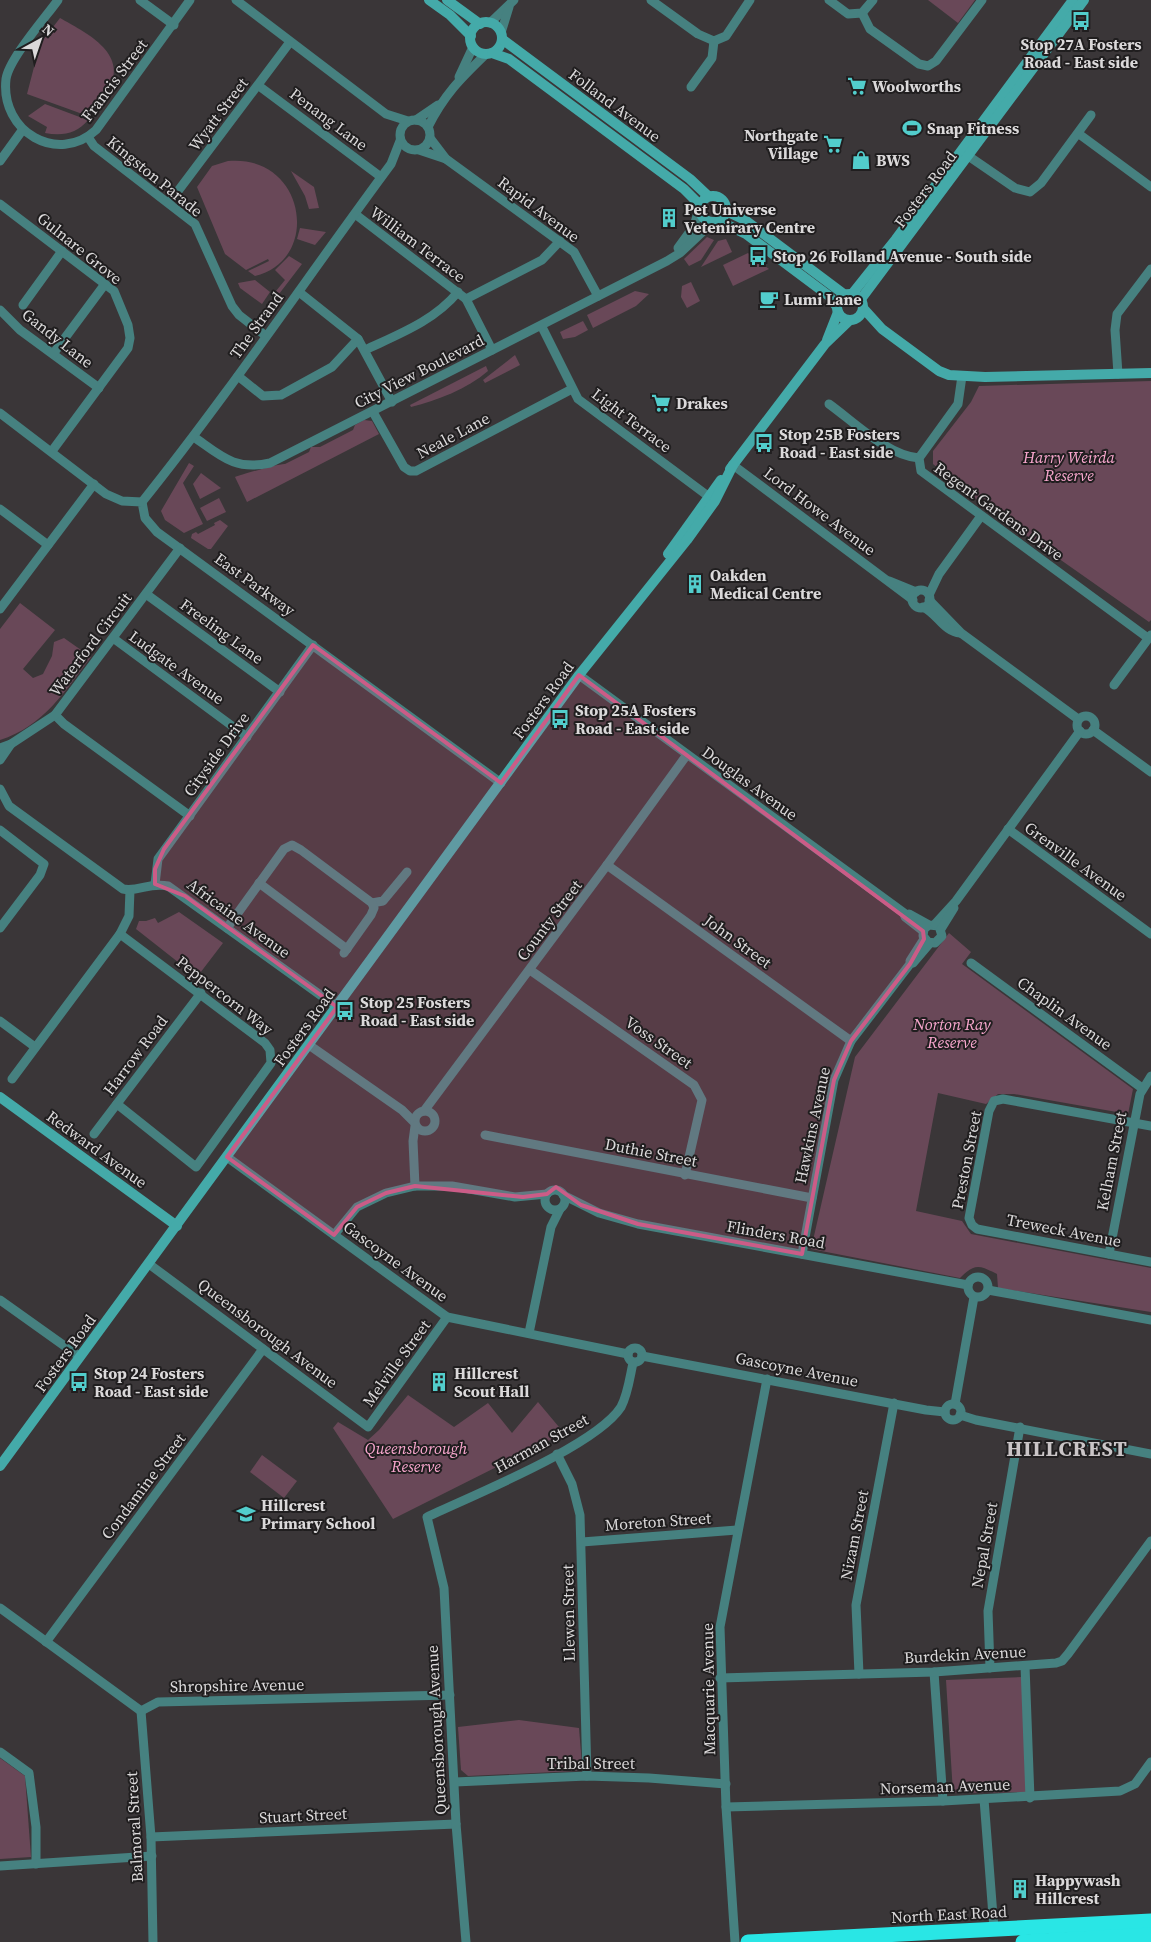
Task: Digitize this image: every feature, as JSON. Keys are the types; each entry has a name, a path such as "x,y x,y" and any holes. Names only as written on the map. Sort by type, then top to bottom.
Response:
{"highway":[{"name":"North East Road","path":"748,1942 989,1935 1151,1921"},
{"path":"1023,1942 1151,1935"}],"main road":[{"path":"429,0 450,15 472,42 489,54 497,50 502,36 497,26 485,23 447,0"},
{"name":"Fosters Road","path":"966,153 1073,0"},
{"name":"Fosters Road","path":"634,605 708,496 734,465 825,344 853,319 855,299 896,239 966,153 1084,0"},
{"path":"472,42 472,31 485,23"},
{"name":"Folland Avenue","path":"502,36 690,179 708,196"},
{"name":"Folland Avenue","path":"489,54 509,59 677,184 699,207"},
{"path":"716,221 726,211 726,205 720,198 708,196 699,207 702,217 746,234 829,296 843,317 882,329"},
{"path":"726,211 746,220 855,299 882,329 939,371 949,375 1151,374"},
{"name":"Fosters Road","path":"825,344 838,309 838,301 855,299"},
{"name":"Fosters Road","path":"0,1466 579,675 687,540 715,501 734,465"},
{"name":"Redward Avenue","path":"0,1097 177,1226"}],"street":[{"path":"0,161 22,132 10,114 4,96 3,76 58,0"},
{"path":"140,0 174,25"},
{"name":"Francis Street","path":"22,132 29,137 54,143 70,144 88,137 96,130 188,4 196,0"},
{"path":"231,0 239,3 386,114 428,127"},
{"path":"651,0 698,34 714,41 726,36 750,0"},
{"path":"829,0 848,14 862,13 873,0"},
{"path":"862,13 870,29 919,64 928,66 936,61 982,0"},
{"path":"485,23 511,3"},
{"path":"502,36 511,3"},
{"path":"691,87 712,58 714,41"},
{"name":"Wyatt Street","path":"170,203 290,42"},
{"path":"457,82 472,42"},
{"path":"386,114 400,137 414,150 426,146 430,138 428,127 440,103 457,82 489,54"},
{"name":"Penang Lane","path":"259,86 381,177"},
{"path":"400,137 401,128 440,103"},
{"path":"966,153 1015,188 1030,192 1041,183 1079,134 1091,115"},
{"path":"1079,134 1151,187"},
{"name":"Kingston Parade","path":"88,137 94,146 195,224 232,306 239,315 266,336"},
{"name":"The Strand","path":"142,502 194,437 391,164 400,137"},
{"name":"Rapid Avenue","path":"430,138 446,159 560,240 579,260 598,296"},
{"name":"The Strand","path":"391,164 414,150"},
{"name":"Rapid Avenue","path":"414,150 446,159"},
{"name":"Gulnare Grove","path":"0,204 114,291 130,338 128,348 52,451"},
{"name":"City View Boulevard","path":"657,266 684,243 694,226 699,207"},
{"name":"William Terrace","path":"355,214 466,299 492,350"},
{"name":"City View Boulevard","path":"194,437 228,461 243,466 270,463 492,350 542,327 657,266 680,253 716,221"},
{"path":"466,299 542,260 560,240"},
{"path":"23,305 62,252"},
{"path":"1118,374 1115,330 1117,314 1151,269"},
{"path":"53,354 105,284"},
{"path":"299,292 358,339 392,402"},
{"path":"365,350 431,318 446,307 458,292"},
{"name":"Gandy Lane","path":"0,310 20,330 99,388"},
{"name":"Light Terrace","path":"542,327 572,389 585,405 708,496"},
{"path":"238,376 263,396 281,394 337,364 358,339"},
{"name":"Regent Gardens Drive","path":"962,376 958,404 919,458 921,471 1150,637"},
{"name":"Neale Lane","path":"373,412 404,467 410,471 416,471 572,389"},
{"path":"829,404 888,448 907,457 919,458"},
{"path":"0,413 106,494 122,501 142,502"},
{"name":"Lord Howe Avenue","path":"734,465 888,581 889,584 922,598 961,633 1078,719"},
{"path":"0,609 94,484"},
{"name":"East Parkway","path":"142,502 145,518 157,532 501,783"},
{"path":"0,509 48,545"},
{"path":"922,598 982,516"},
{"name":"Waterford Circuit","path":"0,748 11,744 55,715 180,548"},
{"name":"Freeling Lane","path":"146,594 280,692"},
{"path":"1114,685 1150,637"},
{"name":"Ludgate Avenue","path":"113,638 247,737"},
{"name":"Cityside Drive","path":"156,884 158,859 313,645"},
{"name":"Douglas Avenue","path":"579,675 686,756 904,913 905,917 930,932"},
{"path":"55,715 64,724 190,816"},
{"path":"1083,716 1089,716 1094,724 1093,730 1088,733 1080,731 1077,726 1078,719 1083,716"},
{"path":"1093,730 1151,772"},
{"name":"Hawkins Avenue","path":"802,1254 834,1080 852,1041 910,964 913,963 930,932 952,903 956,901 1080,731"},
{"name":"Waterford Circuit","path":"0,760 11,744"},
{"name":"County Street","path":"425,1113 686,756"},
{"path":"0,789 9,806 123,889 130,890 156,884"},
{"name":"Grenville Avenue","path":"1008,829 1151,934"},
{"path":"0,830 44,864 40,874 0,928"},
{"path":"227,928 259,883 284,849 292,845 372,903 374,908 345,951 259,883"},
{"name":"John Street","path":"607,866 852,1041"},
{"path":"372,903 383,902 407,872"},
{"name":"Africaine Avenue","path":"156,884 168,886 176,891 337,1007"},
{"path":"12,1079 120,934 129,916 130,890"},
{"name":"Peppercorn Way","path":"117,1104 196,1167 272,1063 270,1050 265,1043 201,993 120,934"},
{"name":"Chaplin Avenue","path":"971,963 1142,1088"},
{"name":"Voss Street","path":"530,970 694,1085 702,1100 685,1174"},
{"name":"Harrow Road","path":"94,1134 201,993"},
{"path":"0,1021 35,1047"},
{"path":"309,1045 402,1110 420,1130 427,1131"},
{"name":"Kelham Street","path":"1109,1254 1142,1088 1151,1076"},
{"name":"Preston Street","path":"972,1226 969,1218 989,1111 994,1101 1003,1098 1134,1123"},
{"path":"402,1110 425,1113 435,1123 432,1128 413,1141"},
{"path":"415,1186 413,1141 415,1124 425,1113"},
{"path":"1134,1123 1151,1126"},
{"name":"Duthie Street","path":"485,1135 812,1198"},
{"name":"Gascoyne Avenue","path":"227,1156 448,1317 628,1354"},
{"path":"334,1235 357,1207 386,1193 415,1186 452,1186 523,1197 554,1210 561,1208"},
{"path":"523,1197 548,1194 556,1190 563,1195 565,1201 551,1227 529,1333"},
{"path":"548,1194 545,1200 551,1227"},
{"name":"Flinders Road","path":"563,1195 599,1213 638,1224 968,1285"},
{"name":"Flinders Road","path":"561,1208 581,1205"},
{"name":"Treweck Avenue","path":"972,1226 977,1229 1151,1262"},
{"name":"Queensborough Avenue","path":"149,1264 368,1427"},
{"path":"982,1278 986,1281 988,1290 980,1297 974,1297 969,1292 968,1285 972,1279 982,1278"},
{"path":"988,1290 1151,1320"},
{"path":"955,1404 974,1297"},
{"path":"0,1300 80,1357"},
{"name":"Melville Street","path":"368,1427 448,1317"},
{"path":"635,1348 640,1350 642,1356 640,1360 633,1363 628,1359 628,1354 635,1348"},
{"name":"Condamine Street","path":"46,1642 263,1349"},
{"name":"Gascoyne Avenue","path":"642,1356 945,1412"},
{"name":"Harman Street","path":"427,1517 557,1454 596,1432 621,1406 633,1363"},
{"name":"Macquarie Avenue","path":"735,1942 726,1807 720,1678 720,1626 767,1379"},
{"name":"Nizam Street","path":"859,1674 856,1605 894,1403"},
{"path":"955,1404 948,1406 945,1412 952,1420 960,1415 976,1420 1020,1427 1151,1454"},
{"path":"955,1404 960,1409 960,1415"},
{"name":"Nepal Street","path":"990,1668 988,1611 1020,1427"},
{"name":"Llewen Street","path":"557,1454 572,1484 580,1515 587,1776"},
{"name":"Queensborough Avenue","path":"427,1517 444,1588 456,1824 466,1942"},
{"name":"Moreton Street","path":"582,1542 737,1530"},
{"name":"Burdekin Avenue","path":"720,1678 934,1672 1025,1666 1062,1661 1151,1541"},
{"path":"0,1608 141,1711"},
{"path":"1025,1666 1030,1798"},
{"path":"934,1672 943,1801"},
{"name":"Shropshire Avenue","path":"141,1711 158,1702 450,1695"},
{"name":"Balmoral Street","path":"141,1711 152,1856 153,1942"},
{"path":"0,1752 29,1773 36,1827 36,1864"},
{"name":"Norseman Avenue","path":"726,1807 1030,1798 1120,1791 1135,1784 1151,1762"},
{"name":"Tribal Street","path":"455,1782 587,1776 649,1778 726,1784"},
{"path":"984,1799 989,1935"},
{"name":"Stuart Street","path":"151,1837 456,1824"},
{"path":"0,1866 152,1856"}],"highlighted area":[{"path":"313,645 501,783 579,675 923,931 924,939 910,964 851,1041 834,1080 802,1254 638,1224 581,1205 556,1187 547,1194 523,1197 415,1186 386,1193 357,1207 334,1235 227,1157 337,1007 185,896 155,884 155,869 164,849"}],"green space":[{"path":"928,0 975,0 958,23"},
{"path":"60,18 81,30 101,45 109,54 113,64 114,76 109,89 88,116 27,94 40,44"},
{"path":"45,104 88,120 84,125 69,133 45,133 47,127 28,116"},
{"path":"228,161 254,163 275,174 288,190 296,210 296,231 290,250 276,266 255,276 248,271 269,261 268,259 246,270 225,254 197,187 212,166"},
{"path":"291,171 314,187 319,208 309,209 305,196"},
{"path":"300,228 326,232 315,245 297,239"},
{"path":"707,237 714,240 701,260 689,266 684,259"},
{"path":"726,239 732,252 701,267 718,241"},
{"path":"748,253 769,269 733,286 723,265"},
{"path":"289,256 302,264 279,294 276,291 285,280 275,270"},
{"path":"255,280 270,292 262,304 240,288 238,283"},
{"path":"691,282 700,301 687,308 681,297 682,286"},
{"path":"635,291 649,294 636,306 593,328 587,315"},
{"path":"583,321 588,330 575,337 563,339 560,332"},
{"path":"515,355 520,365 485,383 483,380"},
{"path":"486,366 488,371 462,388 411,407 410,405"},
{"name":"Harry Weirda Reserve","path":"1151,381 1151,620 1149,622 987,508 933,464 933,451 971,402 979,386"},
{"path":"364,420 372,421 379,434 247,502 235,477 285,464 309,452 311,447 320,447 353,430 355,425"},
{"path":"189,463 194,466 183,483 203,524 184,533 165,520 161,511"},
{"path":"201,473 221,488 200,499 193,484"},
{"path":"219,498 226,512 207,521 200,508"},
{"path":"220,520 228,526 211,549 191,538 192,534 196,532 198,534 215,525 214,523"},
{"path":"20,603 55,630 23,669 33,678 43,674 52,656 54,642 64,638 91,657 62,695 41,717 15,734 0,740 0,629"},
{"path":"179,912 223,943 197,977 136,929 139,921 155,918 158,923"},
{"name":"Norton Ray Reserve","path":"949,933 971,952 962,964 1133,1089 1128,1114 1014,1094 998,1094 986,1104 938,1093 916,1211 962,1221 971,1234 1151,1268 1151,1312 998,1288 997,1274 981,1267 970,1270 960,1278 811,1249 855,1057"},
{"name":"Queensborough Reserve","path":"408,1395 454,1427 488,1403 512,1433 538,1402 564,1433 393,1519 333,1428 338,1422 368,1440 379,1430"},
{"path":"262,1455 297,1481 284,1498 250,1472"},
{"path":"1022,1677 1028,1792 953,1793 946,1680"},
{"path":"519,1720 579,1728 582,1765 576,1771 468,1776 461,1770 458,1727"},
{"path":"0,1758 25,1776 31,1857 0,1859"}],"place":[{"name":"Stop 27A Fosters Road - East side","path":"1081,21"},
{"name":"Woolworths","path":"857,86"},
{"name":"Snap Fitness","path":"912,128"},
{"name":"Northgate Village","path":"833,144"},
{"name":"BWS","path":"861,160"},
{"name":"Pet Universe Vetenirary Centre","path":"669,218"},
{"name":"Stop 26 Folland Avenue - South side","path":"758,256"},
{"name":"Lumi Lane","path":"769,299"},
{"name":"Drakes","path":"661,403"},
{"name":"Stop 25B Fosters Road - East side","path":"764,443"},
{"name":"Oakden Medical Centre","path":"695,584"},
{"name":"Stop 25A Fosters Road - East side","path":"560,719"},
{"name":"Stop 25 Fosters Road - East side","path":"345,1011"},
{"name":"Stop 24 Fosters Road - East side","path":"79,1382"},
{"name":"Hillcrest Scout Hall","path":"439,1382"},
{"name":"Hillcrest Primary School","path":"246,1514"},
{"name":"Happywash Hillcrest","path":"1020,1889"}],"district":[{"name":"HILLCREST","path":"1067,1448"}]}
